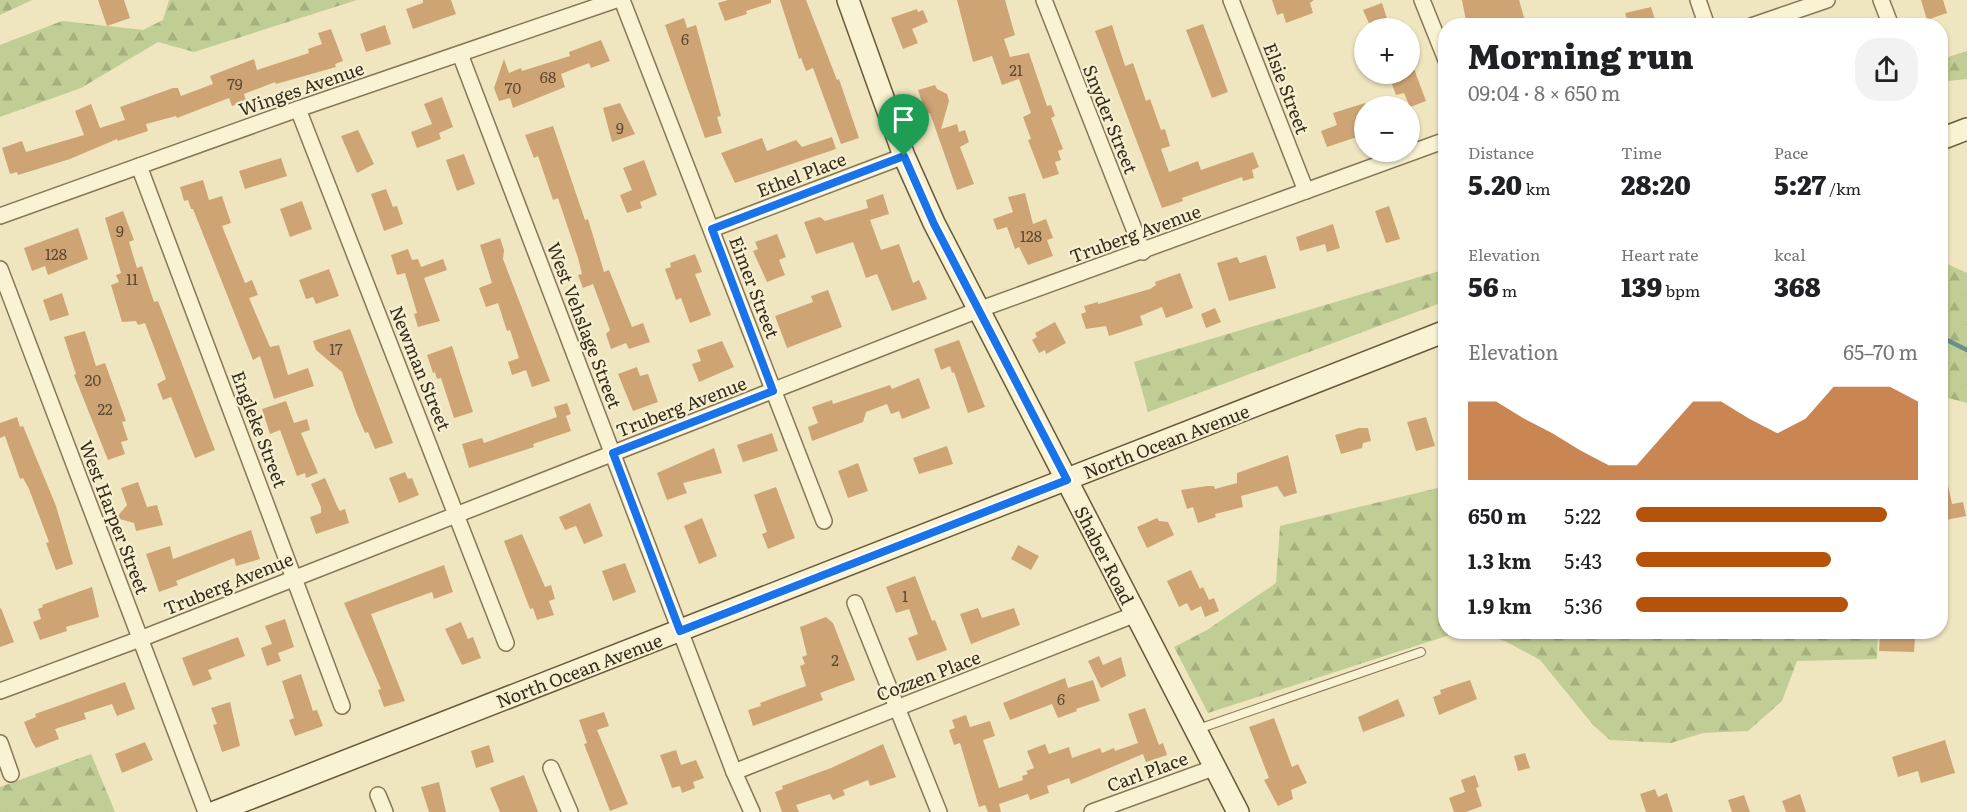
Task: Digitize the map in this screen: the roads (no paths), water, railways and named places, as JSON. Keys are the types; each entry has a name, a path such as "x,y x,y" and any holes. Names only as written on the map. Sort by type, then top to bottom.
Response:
{"main road":[{"name":"Shaber Road","path":"848,0 904,156 934,224 1238,812"},
{"path":"1948,136 1967,129"},
{"name":"North Ocean Avenue","path":"215,812 1438,334"}],"street":[{"name":"Winges Avenue","path":"0,216 298,109 616,0"},
{"name":"Eimer Street","path":"622,0 824,521"},
{"name":"Snyder Street","path":"1044,0 1143,252"},
{"name":"Elsie Street","path":"1231,0 1306,191"},
{"path":"1422,0 1438,40"},
{"path":"1698,0 1704,18"},
{"path":"1774,18 1827,0"},
{"path":"1881,0 1888,18"},
{"name":"West Vehslage Street","path":"460,54 680,631 752,812"},
{"name":"Newman Street","path":"298,109 458,514 506,642"},
{"name":"Truberg Avenue","path":"0,691 140,639 295,576 978,310 1143,252 1438,143"},
{"name":"Ethel Place","path":"712,229 904,156"},
{"name":"Engleke Street","path":"139,166 342,706"},
{"name":"West Harper Street","path":"0,269 206,812"},
{"path":"855,603 939,812"},
{"name":"Cozzen Place","path":"734,771 1136,615"},
{"path":"0,743 11,774"},
{"name":"Carl Place","path":"1092,812 1216,767"},
{"path":"551,768 570,812"},
{"path":"378,795 385,812"}],"lane":[{"path":"1196,730 1421,652"}],"waterway":[{"path":"1948,340 1967,350"}]}
